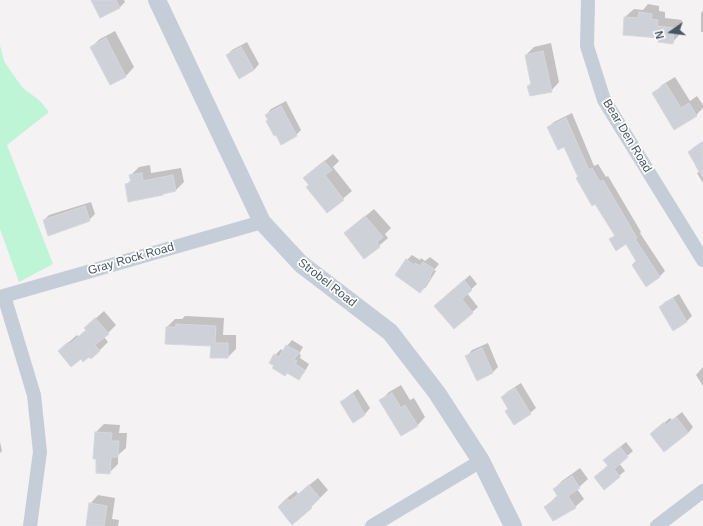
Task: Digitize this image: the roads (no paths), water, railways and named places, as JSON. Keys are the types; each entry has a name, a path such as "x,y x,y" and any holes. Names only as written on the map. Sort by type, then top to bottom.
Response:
{"street":[{"name":"Strobel Road","path":"157,0 262,222 301,264 390,332 437,393 481,461 514,526"},
{"name":"Bear Den Road","path":"588,0 587,46 604,100 703,260"},
{"name":"Gray Rock Road","path":"2,296 262,222"},
{"path":"2,296 34,395 40,452 30,526"},
{"path":"372,526 481,461"},
{"path":"658,526 703,491"}]}
